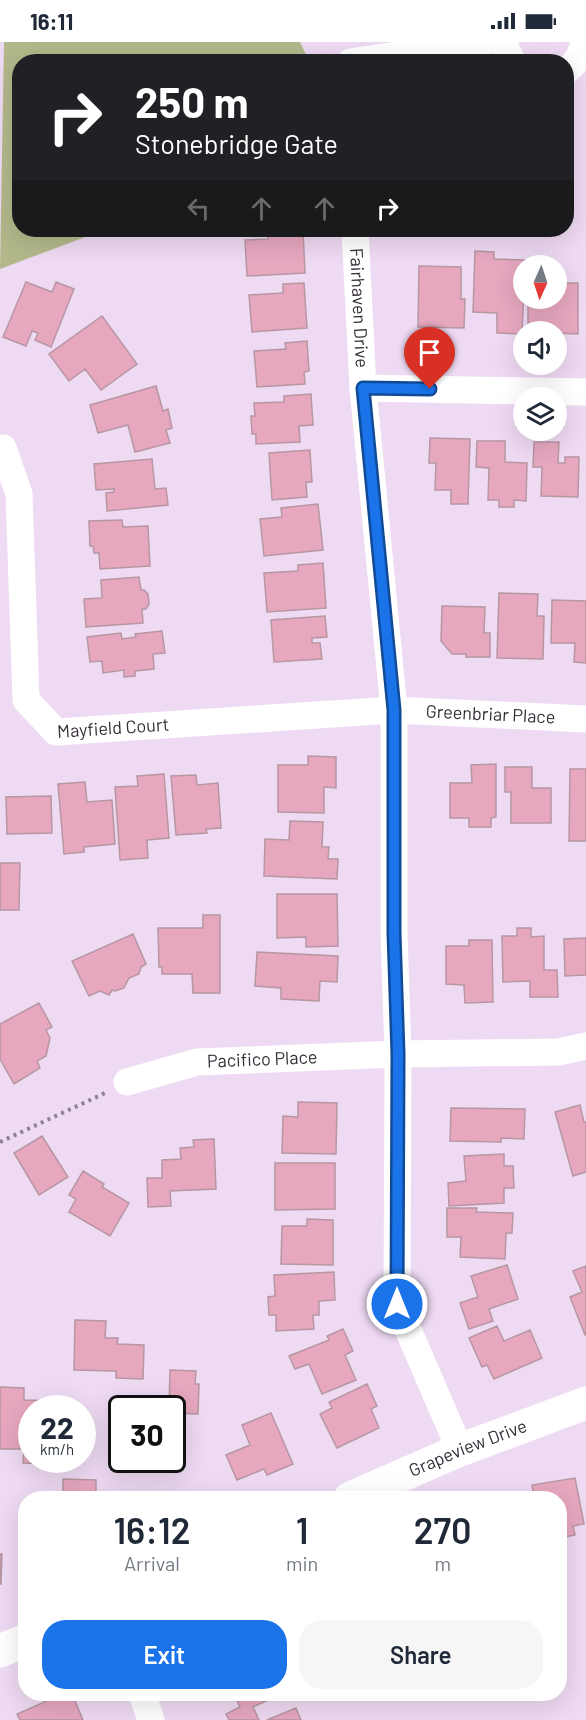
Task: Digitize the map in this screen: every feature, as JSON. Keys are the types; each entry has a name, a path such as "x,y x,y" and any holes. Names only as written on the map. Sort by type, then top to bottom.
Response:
{"street":[{"path":"403,54 485,42"},
{"path":"574,65 580,56 584,42"},
{"name":"Fairhaven Drive","path":"355,237 363,388 394,710 394,933 398,1054 397,1304 460,1450"},
{"path":"363,388 586,392"},
{"name":"Mayfield Court","path":"3,448 19,494 26,700 56,732 394,710"},
{"name":"Greenbriar Place","path":"394,710 586,719"},
{"path":"398,1054 559,1052 586,1046"},
{"name":"Pacifico Place","path":"127,1082 197,1062 398,1054"},
{"name":"Grapeview Drive","path":"366,1491 460,1450 586,1403"},
{"path":"0,1651 18,1643"},
{"path":"144,1701 151,1720"}],"path":[{"path":"0,1142 127,1082"}],"green space":[{"path":"4,42 300,42 306,54 12,54 12,237 85,237 0,269"}],"building":[{"path":"268,237 303,237 305,273 247,276 245,240 268,239"},
{"path":"475,251 494,252 494,259 513,260 513,309 523,309 523,321 513,321 513,334 497,333 497,313 473,312"},
{"path":"419,266 461,267 461,299 465,299 464,328 418,327"},
{"path":"26,282 52,292 56,282 74,289 51,347 35,340 38,333 32,331 26,346 3,337"},
{"path":"304,283 307,328 252,332 249,295 283,293 283,284"},
{"path":"567,283 578,283 578,334 567,334 567,321 528,321 528,309 567,309"},
{"path":"102,316 137,364 101,390 85,369 69,381 49,354"},
{"path":"307,341 309,371 304,372 305,384 257,387 254,351 286,349 285,343"},
{"path":"156,386 163,411 168,409 172,428 166,430 170,443 135,452 128,425 98,433 90,405"},
{"path":"311,394 313,425 299,426 300,442 256,444 256,434 252,434 251,416 255,416 254,403 284,402 284,396"},
{"path":"430,438 470,439 468,504 451,504 451,490 435,490 436,463 429,463"},
{"path":"477,441 505,441 505,462 527,463 526,501 514,500 514,507 499,507 499,500 488,500 489,468 476,467"},
{"path":"534,442 559,442 558,463 565,463 565,457 579,457 578,497 541,496 542,467 533,467"},
{"path":"310,450 312,482 306,482 307,497 272,500 269,453"},
{"path":"152,459 155,489 166,488 168,505 107,511 106,493 114,492 114,489 96,490 94,464"},
{"path":"318,504 323,550 264,556 260,519 282,517 281,508"},
{"path":"122,520 123,527 148,526 150,566 100,569 99,553 94,553 93,546 90,546 89,521"},
{"path":"323,563 326,608 267,612 264,573 298,571 298,565"},
{"path":"139,577 141,590 148,594 149,604 146,609 142,609 143,623 86,627 84,599 102,598 101,580"},
{"path":"499,593 538,594 537,616 544,616 543,659 497,658"},
{"path":"552,600 586,601 586,663 574,662 575,643 551,643"},
{"path":"442,606 485,607 484,633 490,633 490,657 466,657 466,654 452,654 441,641"},
{"path":"325,616 327,637 312,638 312,643 320,643 322,659 274,662 271,620"},
{"path":"162,631 165,653 153,654 154,669 135,671 135,676 124,677 124,670 103,673 102,661 90,662 87,637 121,633 122,639 136,637 135,634"},
{"path":"308,756 336,757 336,788 324,787 324,813 278,812 278,765 308,765"},
{"path":"496,764 496,817 491,818 491,827 469,827 469,818 450,818 450,783 472,783 471,765"},
{"path":"505,767 532,767 532,788 551,788 551,823 511,823 511,792 505,792"},
{"path":"570,769 586,769 586,841 569,841"},
{"path":"164,774 169,838 147,840 148,858 120,860 115,787 138,786 137,776"},
{"path":"196,775 197,785 218,783 221,828 206,829 207,833 176,835 171,776"},
{"path":"85,782 87,802 112,800 115,844 84,847 84,852 64,854 58,784"},
{"path":"51,796 52,833 7,834 6,797"},
{"path":"290,821 323,822 322,847 329,847 328,859 338,859 337,879 264,876 265,839 289,840"},
{"path":"0,863 20,863 19,910 0,910"},
{"path":"277,894 337,894 338,946 306,947 306,937 277,938"},
{"path":"203,915 220,915 220,993 193,993 192,974 162,974 162,967 159,967 158,928 203,928"},
{"path":"517,928 531,928 531,937 544,936 544,970 557,970 558,997 530,997 530,981 503,982 502,936 517,936"},
{"path":"133,934 146,964 141,967 139,974 129,978 124,988 112,990 109,995 100,991 89,996 72,961"},
{"path":"586,938 586,975 565,976 564,939"},
{"path":"469,940 492,940 493,1002 465,1003 464,985 446,984 446,946 469,946"},
{"path":"257,952 338,956 337,982 320,981 319,1001 281,999 281,988 255,986"},
{"path":"39,1003 52,1027 46,1030 50,1038 46,1056 37,1061 40,1068 14,1084 0,1059 0,1024"},
{"path":"298,1102 337,1103 336,1154 282,1153 283,1116 298,1117"},
{"path":"580,1105 584,1122 586,1122 586,1172 573,1176 555,1112"},
{"path":"451,1108 525,1109 524,1139 501,1138 501,1142 450,1141"},
{"path":"42,1136 68,1177 39,1195 14,1153"},
{"path":"214,1139 216,1189 170,1191 171,1206 148,1207 147,1178 162,1178 162,1160 181,1159 180,1148 194,1147 193,1140"},
{"path":"504,1154 504,1166 513,1166 514,1188 504,1188 504,1203 449,1206 448,1183 466,1181 464,1156"},
{"path":"275,1163 335,1163 335,1209 275,1210"},
{"path":"83,1171 104,1184 102,1187 129,1203 110,1236 69,1212 76,1199 69,1195"},
{"path":"447,1208 477,1208 476,1212 513,1213 512,1233 506,1233 505,1259 460,1257 461,1237 447,1237"},
{"path":"307,1219 333,1220 333,1265 281,1264 282,1226 307,1226"},
{"path":"507,1265 518,1299 489,1309 493,1321 469,1329 460,1303 478,1297 471,1276"},
{"path":"586,1266 585,1335 570,1297 582,1292 573,1271"},
{"path":"334,1272 335,1300 319,1301 319,1315 313,1315 314,1329 276,1331 276,1315 269,1315 268,1297 275,1296 274,1275"},
{"path":"75,1320 106,1321 105,1338 118,1338 117,1344 144,1345 143,1379 116,1378 116,1371 74,1370"},
{"path":"497,1326 504,1341 530,1330 542,1358 494,1379 487,1365 482,1367 469,1338"},
{"path":"343,1329 353,1351 345,1355 356,1380 322,1394 309,1364 295,1369 289,1356 329,1340 327,1336"},
{"path":"170,1370 196,1371 195,1384 199,1384 198,1414 186,1414 186,1395 169,1395"},
{"path":"367,1384 377,1406 371,1409 379,1428 337,1448 320,1414 332,1408 329,1402"},
{"path":"0,1387 24,1388 24,1395 18,1395 18,1449 0,1449"},
{"path":"271,1413 293,1464 267,1475 264,1469 237,1480 226,1455 250,1445 242,1425"},
{"path":"575,1478 584,1524 573,1526 575,1535 567,1537 567,1491 533,1491 532,1485"},
{"path":"63,1479 96,1480 96,1491 63,1491"},
{"path":"0,1554 2,1554 1,1584 0,1584"},
{"path":"46,1701 75,1701 83,1720 20,1720 17,1714"},
{"path":"237,1701 266,1701 253,1707 259,1720 229,1720 226,1714 240,1707"},
{"path":"296,1708 301,1720 267,1720"}],"route":[{"path":"397,1304 398,1054 394,933 394,710 363,388 430,389"}]}
